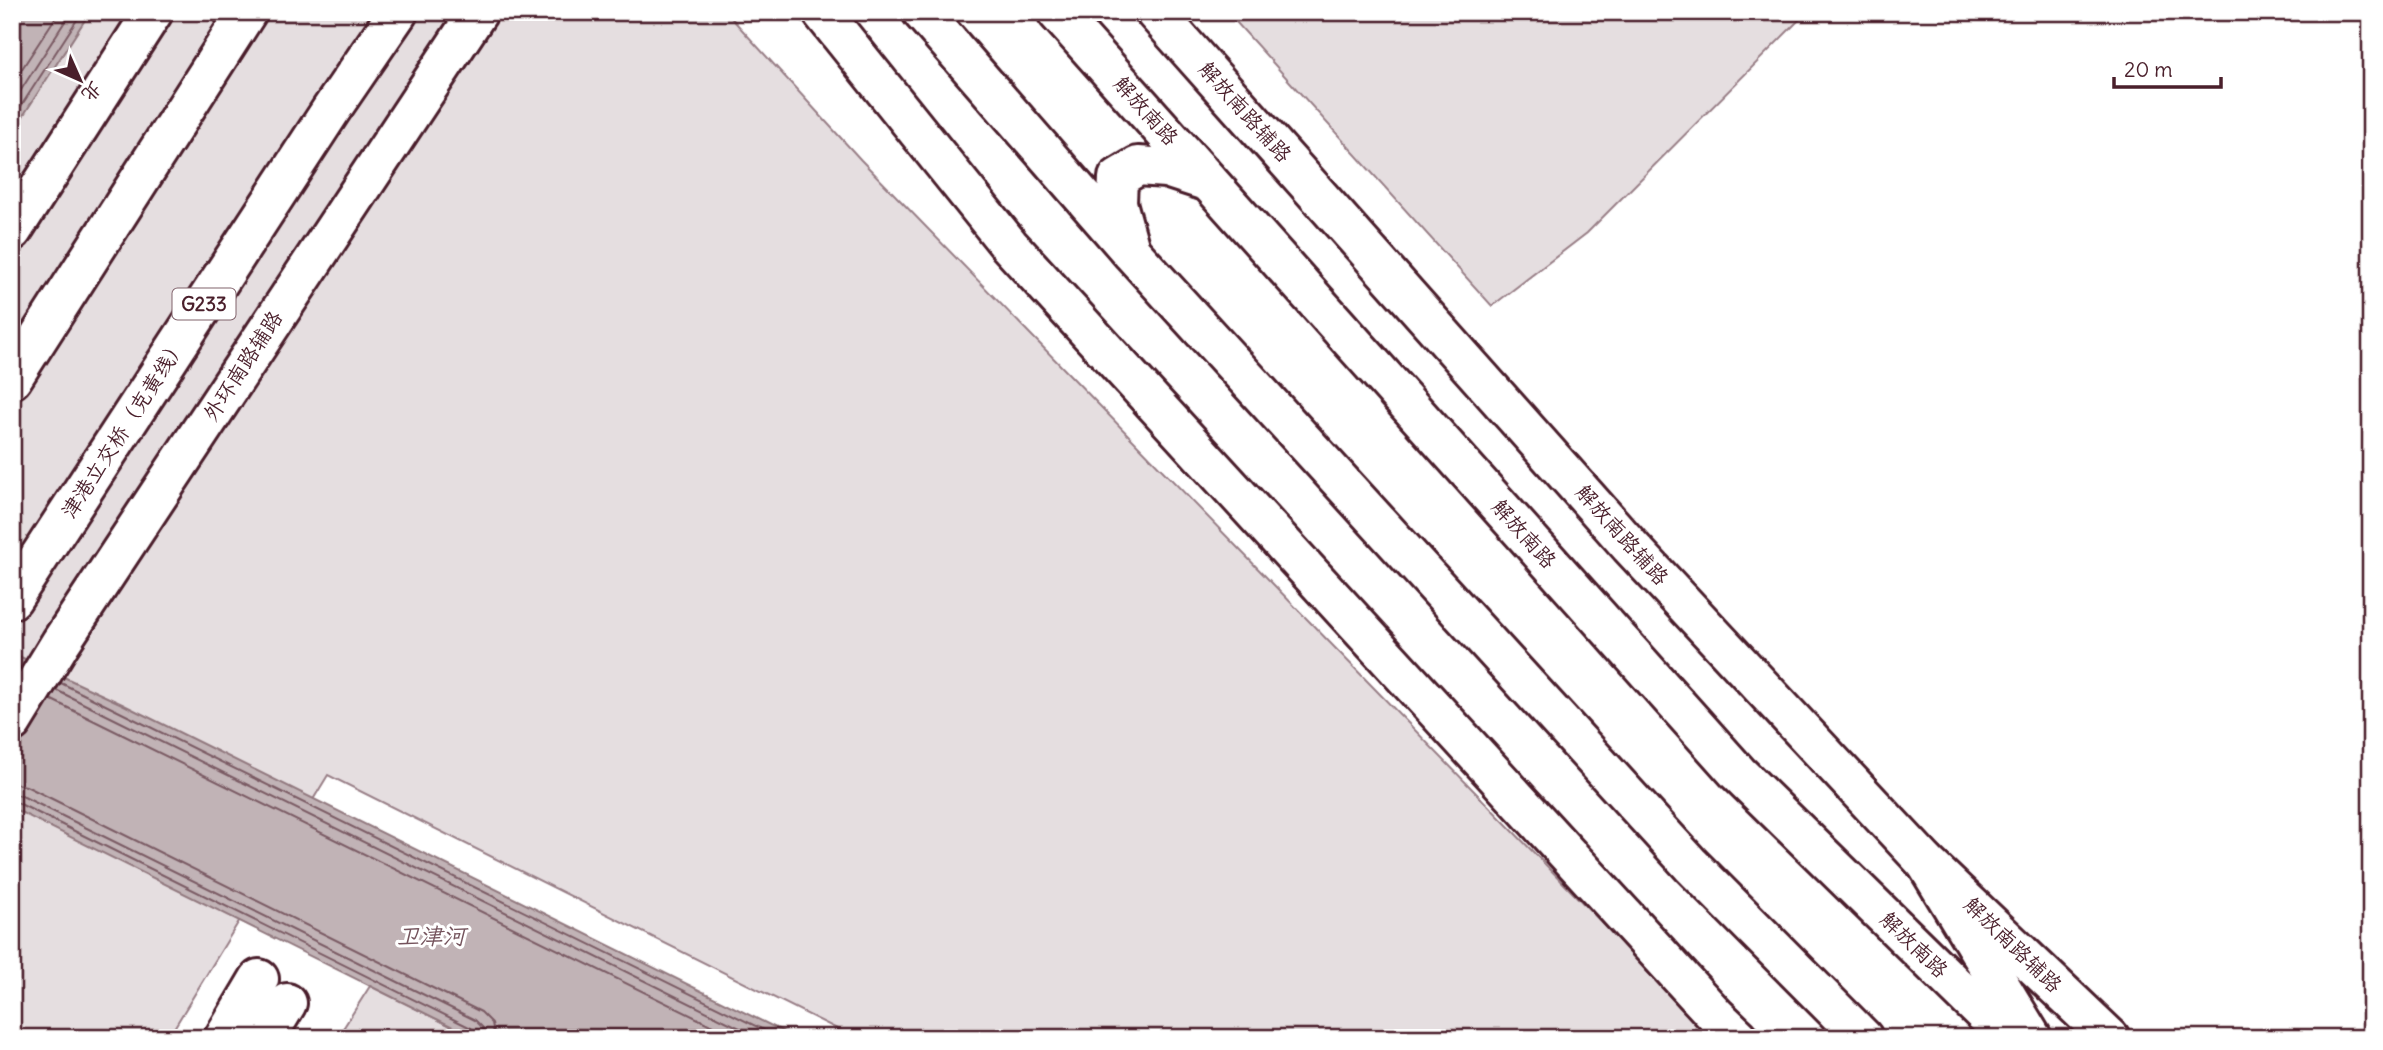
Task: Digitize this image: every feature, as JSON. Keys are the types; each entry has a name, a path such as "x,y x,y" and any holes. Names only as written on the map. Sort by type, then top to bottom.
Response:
{"main road":[{"path":"12,231 153,12"},
{"path":"12,379 247,12"},
{"name":"津港立交桥（克黄线）","path":"12,598 398,12"},
{"name":"外环南路辅路","path":"12,722 61,642 478,12"},
{"path":"822,12 1009,245 1404,678 1739,1038"},
{"path":"922,12 1132,253 1691,865 1863,1038"},
{"name":"解放南路","path":"1057,12 1738,773 2009,1038"},
{"name":"解放南路辅路","path":"1156,12 1630,546 1926,863 2110,1038"},
{"path":"1132,253 1117,203 1118,178 1138,166 1166,168 1209,182"},
{"path":"1926,863 2032,1038"},
{"path":"224,1038 273,991 266,1038"}],"shaded area":[{"path":"12,12 726,12 861,160 1714,1038 855,1038 328,775 168,1038 12,1038"},
{"path":"1227,12 1807,12 1587,233 1492,306"},
{"path":"370,986 475,1038 337,1038"}],"water":[{"path":"12,12 90,12 12,133"},
{"name":"卫津河","path":"12,653 122,704 796,1038 475,1038 12,808"}]}
